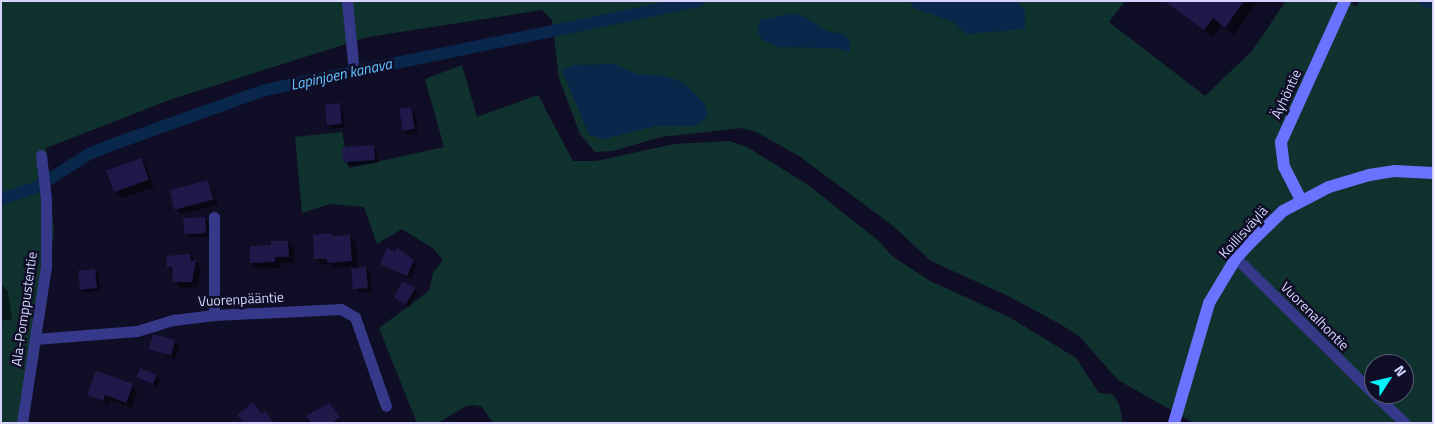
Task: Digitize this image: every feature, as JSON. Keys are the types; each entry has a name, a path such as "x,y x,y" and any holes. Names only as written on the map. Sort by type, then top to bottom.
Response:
{"main road":[{"name":"Äyhöntie","path":"1301,200 1284,167 1281,142 1344,1"},
{"name":"Koillisväylä","path":"1174,423 1209,303 1236,258 1282,211 1301,200 1369,175 1394,171 1433,173"}],"street":[{"path":"347,1 353,62"},
{"name":"Ala-Pomppustentie","path":"22,423 46,266 46,195 41,155"},
{"path":"214,217 214,315"},
{"name":"Vuorenalhontie","path":"1236,258 1364,384"},
{"name":"Vuorenpääntie","path":"35,339 137,332 174,320 214,315 341,309 354,317 386,406"},
{"name":"Vuorenalhontie","path":"1385,404 1405,423"}],"green space":[{"path":"1,1 1125,1 1109,22 1205,96 1252,51 1286,1 1347,1 1357,7 1359,1 1433,1 1433,423 1194,423 1118,380 1080,337 1060,324 1008,296 931,261 892,225 799,156 756,132 742,128 661,137 613,151 595,152 580,134 559,78 552,20 542,10 368,37 172,99 46,148 54,231 38,360 26,423 1,423"},
{"path":"462,65 477,117 538,95 573,161 596,161 674,144 729,141 747,147 808,185 880,242 892,256 930,281 1009,317 1076,358 1099,393 1112,394 1119,404 1123,423 493,423 482,407 475,405 466,406 438,423 417,423 379,328 429,291 433,273 443,260 434,249 402,229 377,244 364,207 330,204 302,213 295,137 342,132 349,168 444,147 425,79"}],"water":[{"path":"1017,1 1025,11 1025,29 967,34 953,22 914,8 910,2"},
{"path":"791,14 801,15 827,31 843,34 850,41 850,52 835,48 779,47 762,40 757,31 760,20"},
{"path":"614,64 637,74 666,76 684,83 705,104 708,115 701,123 692,126 656,126 604,139 589,135 562,70 573,65"}],"building":[{"path":"1164,1 1244,1 1225,28 1213,18 1204,30"},
{"path":"340,103 342,124 327,125 325,104"},
{"path":"411,107 415,129 403,131 399,109"},
{"path":"374,145 375,160 343,162 342,147"},
{"path":"141,158 149,180 114,192 106,171"},
{"path":"208,180 213,199 175,210 169,190"},
{"path":"205,217 206,233 184,234 183,219"},
{"path":"332,233 332,236 350,235 352,261 327,263 327,259 314,259 313,235"},
{"path":"271,241 288,241 289,257 275,257 275,262 250,263 250,246 271,245"},
{"path":"387,248 395,252 397,248 414,260 407,276 380,264"},
{"path":"190,254 191,261 196,260 192,282 173,282 172,267 167,267 166,256"},
{"path":"366,267 368,288 353,289 351,268"},
{"path":"95,269 97,288 80,290 78,271"},
{"path":"403,281 415,288 406,304 394,297"},
{"path":"153,334 175,340 171,355 149,349"},
{"path":"140,368 157,375 153,384 136,377"},
{"path":"96,371 133,384 126,403 105,395 103,401 87,395"},
{"path":"253,402 262,414 265,411 274,423 244,423 237,415"},
{"path":"329,403 340,417 332,423 311,423 306,416"}],"waterway":[{"name":"Lapinjoen kanava","path":"1,199 37,187 89,154 265,90 698,1"},
{"name":"Lapinjoen kanava","path":"1425,1 1433,3"}]}
